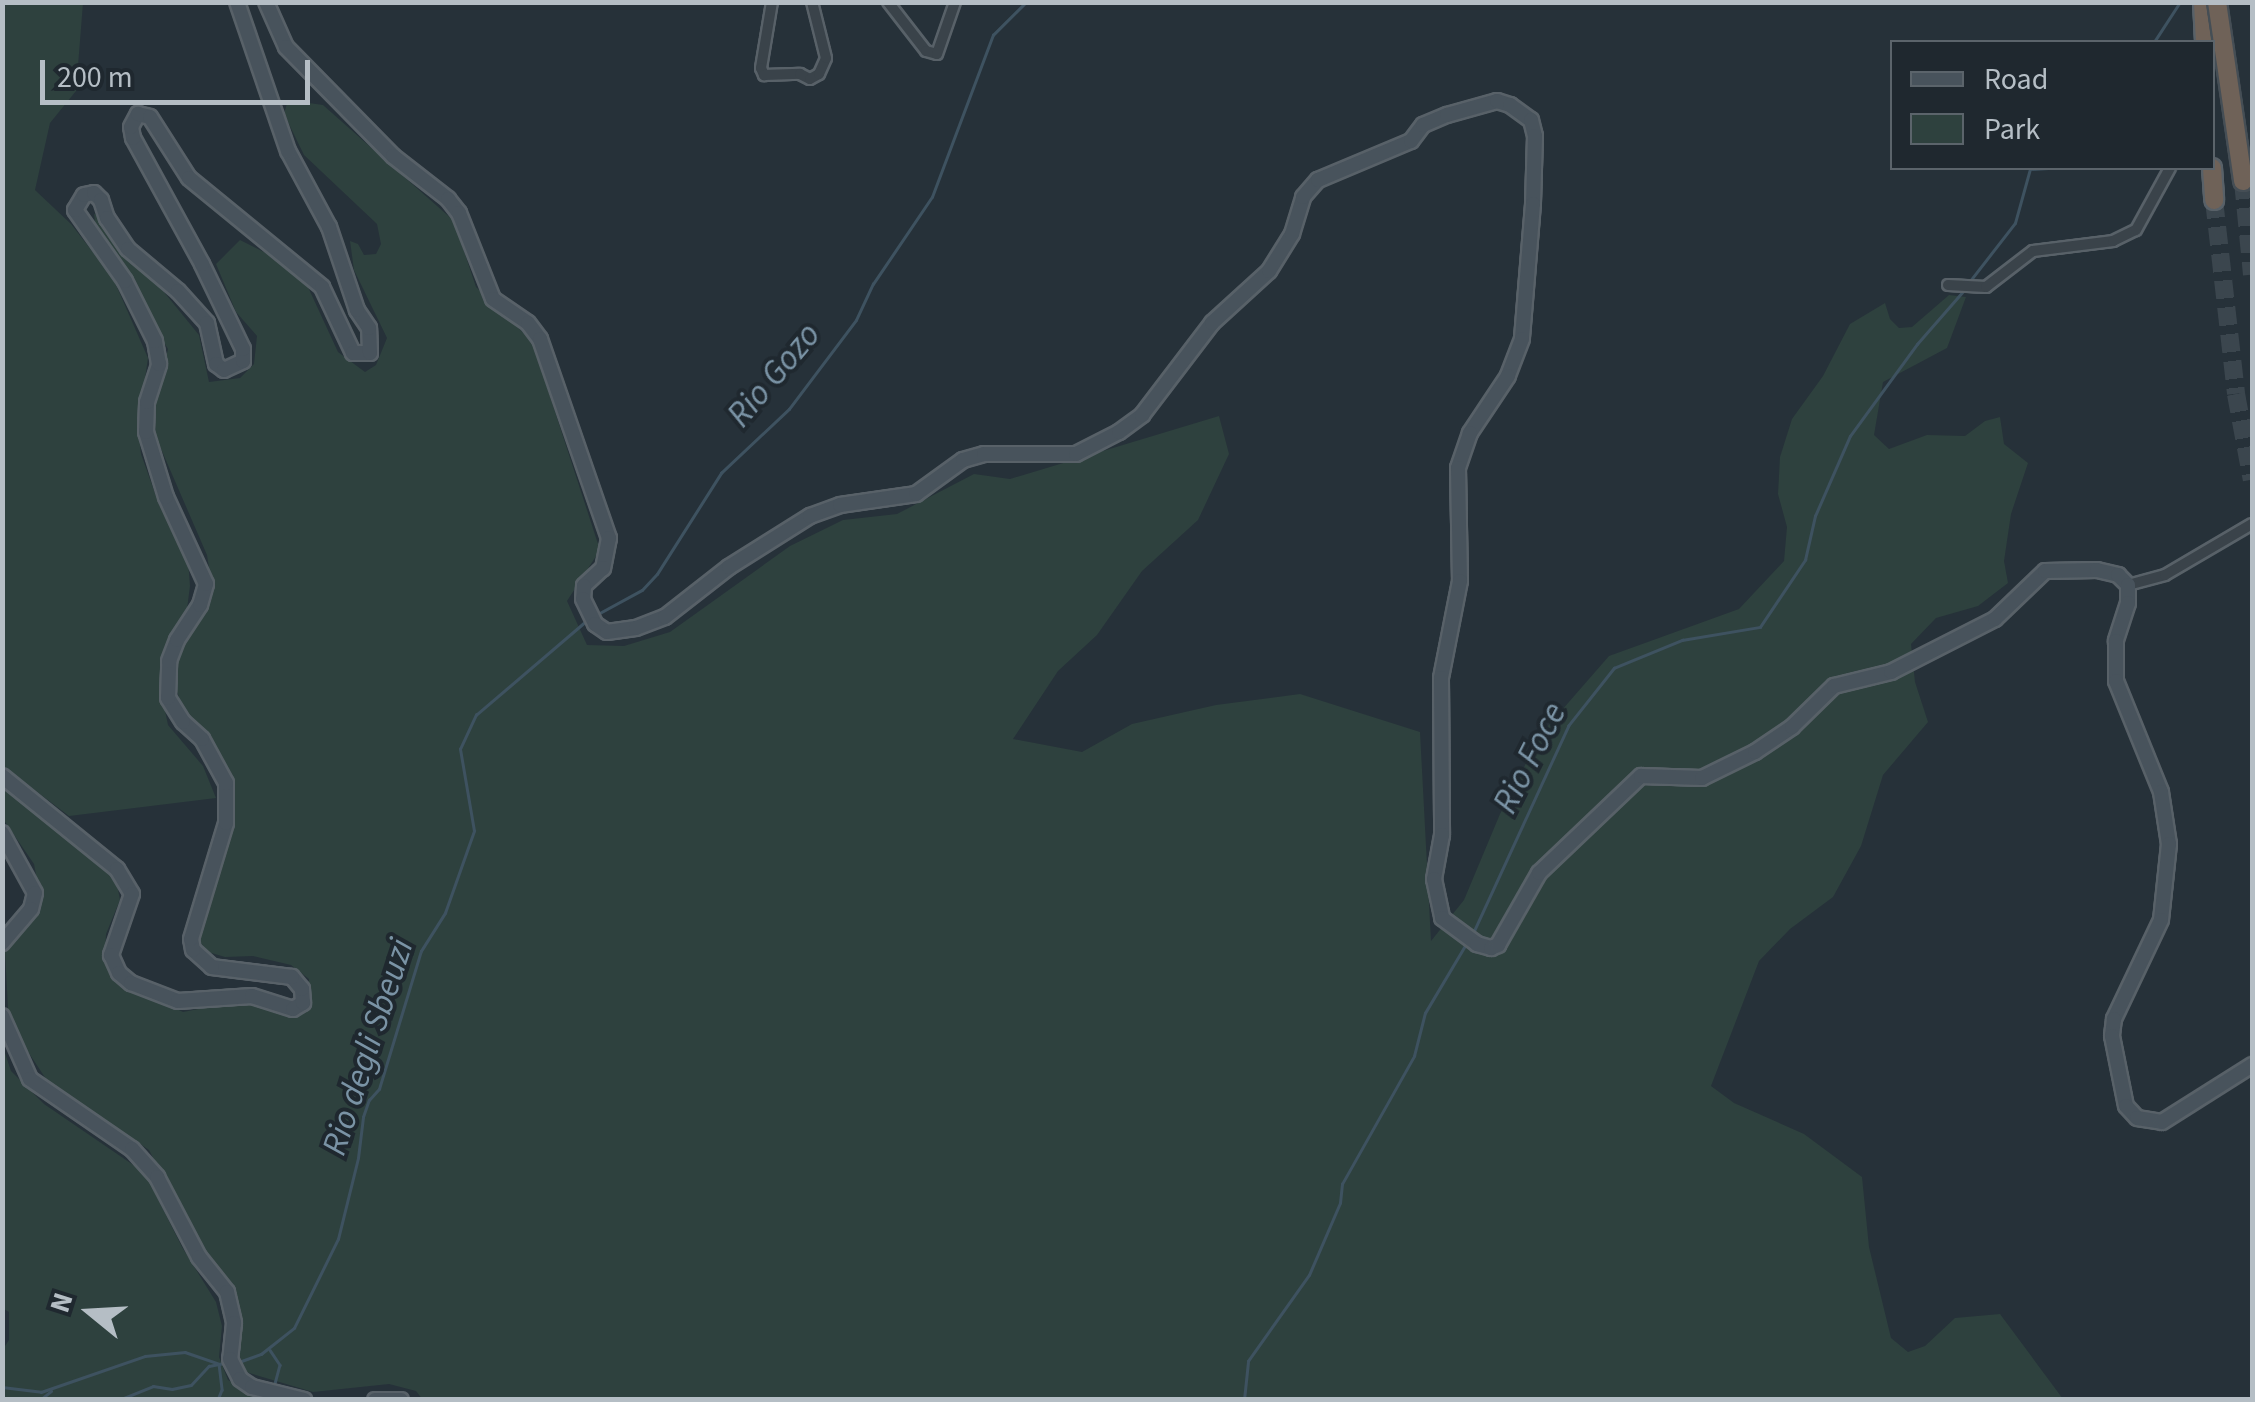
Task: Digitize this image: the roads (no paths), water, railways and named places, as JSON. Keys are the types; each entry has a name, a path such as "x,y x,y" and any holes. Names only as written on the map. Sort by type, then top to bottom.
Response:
{"highway":[{"path":"2203,2 2204,40"},
{"path":"2220,2 2243,181"},
{"path":"2212,170 2214,200"}],"main road":[{"path":"2,776 117,869 132,894 112,956 120,974 131,983 178,1001 252,996 293,1009 303,1002 302,989 292,977 212,967 193,950 191,938 226,823 226,783 202,739 183,722 168,698 169,661 177,640 200,605 206,584 177,521 146,432 147,402 159,364 155,341 125,282 74,210 84,195 94,193 128,249 150,265 207,323 216,364 224,370 243,360 243,349 134,138 131,127 138,114 158,125 189,178 322,287 352,353 370,353 368,328 329,226 288,151 237,2"},
{"path":"266,2 286,47 393,156 459,213 493,299 528,323 540,339 608,538 603,568 584,586 586,607 596,624 607,632 666,617 764,542 840,504 916,494 963,460 984,454 1076,454 1120,432 1142,416 1212,323 1269,271 1292,234 1303,197 1318,180 1411,140 1423,125 1448,115 1497,101 1510,105 1531,120 1535,136 1522,339 1508,376 1470,433 1458,468 1460,581 1441,678 1442,836 1435,900 1442,918 1477,944 1491,948 1498,945 1539,872 1641,776 1702,778 1755,752 1792,727 1834,686 1891,672 1995,618 2045,572 2097,570 2118,575 2128,585 2128,603 2114,651 2116,682 2161,792 2170,844 2161,920 2114,1019 2112,1036 2128,1112 2137,1118 2162,1122 2252,1065"},
{"path":"2,833 35,892 31,909 2,943"},
{"path":"2,1016 30,1079 132,1149 150,1167 198,1257 227,1292 234,1323 230,1359 234,1371 263,1390 296,1398"},
{"path":"375,1400 401,1400"}],"street":[{"path":"772,2 760,68 764,76 800,74 810,78 819,74 826,58 812,2"},
{"path":"888,2 926,52 937,54 955,2"},
{"path":"2214,40 2220,2"},
{"path":"1948,285 1986,286 2033,251 2112,241 2136,230 2169,170"},
{"path":"2128,585 2165,575 2252,524"}],"waterway":[{"name":"Rio Gozo","path":"596,615 642,590 657,574 721,473 789,409 856,320 873,284 932,197 993,35 1026,2"},
{"name":"Rio Foce","path":"2155,40 2180,2"},
{"name":"Rio Foce","path":"1970,281 2015,223 2030,170"},
{"name":"Rio Foce","path":"1473,933 1568,726 1614,668 1682,640 1760,627 1805,560 1815,516 1850,436 1917,344 1966,288"},
{"name":"Rio degli Sbeuzi","path":"236,1363 261,1354 294,1328 338,1239 358,1158 363,1117 369,1100 379,1089 421,951 445,913 474,831 460,749 476,715 585,622"},
{"name":"Rio Foce","path":"1244,1400 1248,1361 1309,1275 1340,1203 1342,1184 1414,1056 1425,1013 1466,944"},
{"path":"270,1350 280,1365 274,1388"},
{"path":"2,1387 41,1392 145,1356 185,1352 219,1364 222,1390 218,1400"},
{"name":"Rio degli Sbeuzi","path":"119,1400 153,1386 172,1389 191,1385 209,1366 225,1363"},
{"path":"40,1400 51,1391"}],"tunnel":[{"path":"2243,181 2252,275"},
{"path":"2214,200 2236,394 2252,480"}]}
